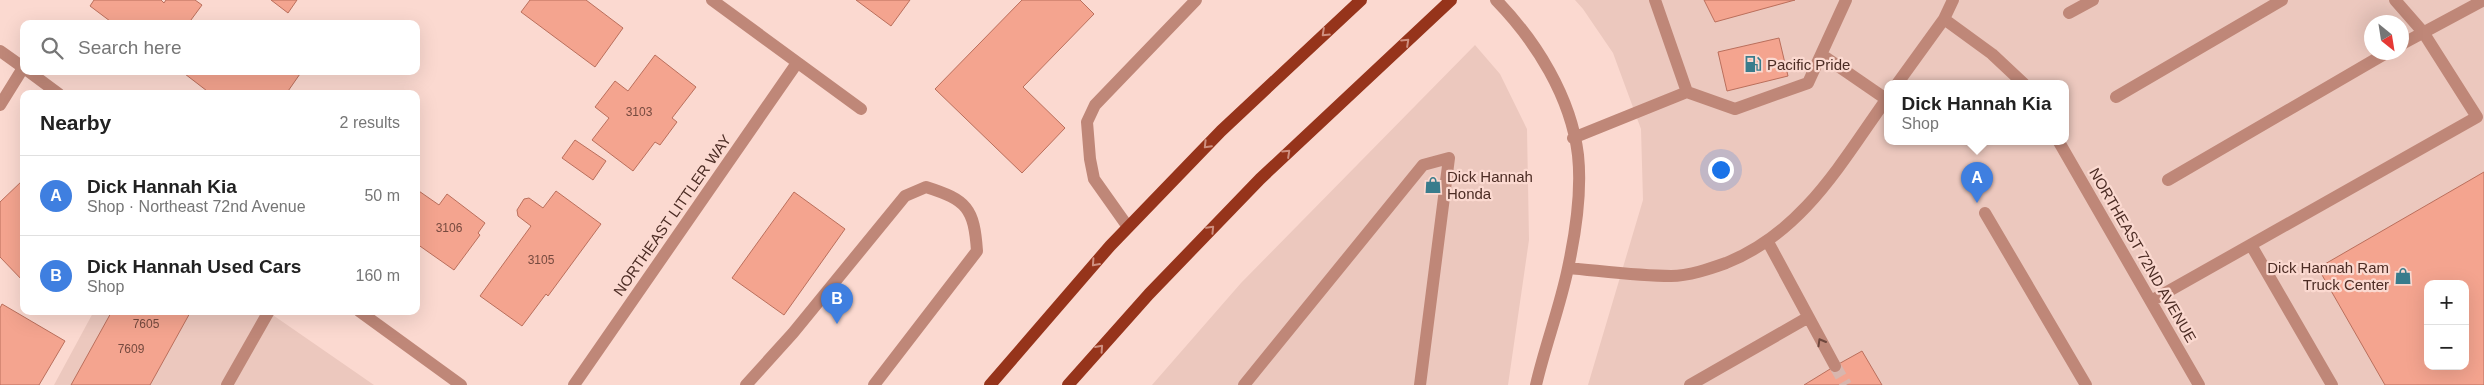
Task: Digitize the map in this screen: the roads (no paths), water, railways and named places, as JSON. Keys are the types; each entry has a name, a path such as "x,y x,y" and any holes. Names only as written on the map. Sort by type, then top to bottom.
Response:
{"main road":[{"path":"990,385 1040,325 1128,227 1221,131 1361,0"},
{"path":"1068,385 1149,294 1252,187 1451,0"}],"street":[{"path":"712,0 861,110"},
{"path":"1128,227 1094,179 1090,159 1087,122 1095,104 1196,0"},
{"path":"1496,0 1518,22 1549,70 1568,118 1578,154 1579,200 1568,268 1536,385"},
{"path":"1655,0 1687,92"},
{"path":"1573,138 1687,92 1735,109 1808,83 1846,0"},
{"path":"1900,80 1944,19 1953,0"},
{"path":"2069,13 2093,0"},
{"path":"2116,97 2282,0"},
{"path":"2151,302 2477,117 2423,32 2395,0"},
{"path":"2409,40 2484,0"},
{"path":"1944,19 1992,54 2020,80"},
{"path":"0,51 20,65"},
{"path":"1822,55 1884,96"},
{"path":"2168,180 2374,60"},
{"name":"NORTHEAST LITTLER WAY","path":"574,385 797,63"},
{"path":"0,106 21,75"},
{"path":"33,75 54,90"},
{"path":"1568,268 1672,276 1709,269 1739,258 1768,242 1812,202 1884,102"},
{"name":"NORTHEAST 72ND AVENUE","path":"2061,145 2199,385"},
{"path":"1244,385 1423,165 1450,158 1420,385"},
{"path":"746,385 793,333 905,196 926,187 947,194 963,203 974,220 977,251 874,385"},
{"path":"1985,213 2086,385"},
{"path":"1768,242 1807,318 1835,366"},
{"path":"2251,245 2332,385"},
{"path":"226,385 266,315"},
{"path":"365,315 461,385"},
{"path":"1690,385 1807,318"}],"tunnel":[{"path":"1835,366 1846,385"}],"place":[{"name":"Pacific Pride","path":"1753,64"},
{"name":"Dick Hannah Honda","path":"1433,185"},
{"name":"Dick Hannah Kia","path":"1977,203"},
{"name":"Dick Hannah Ram Truck Center","path":"2403,276"},
{"name":"Dick Hannah Used Cars","path":"837,324"}]}
